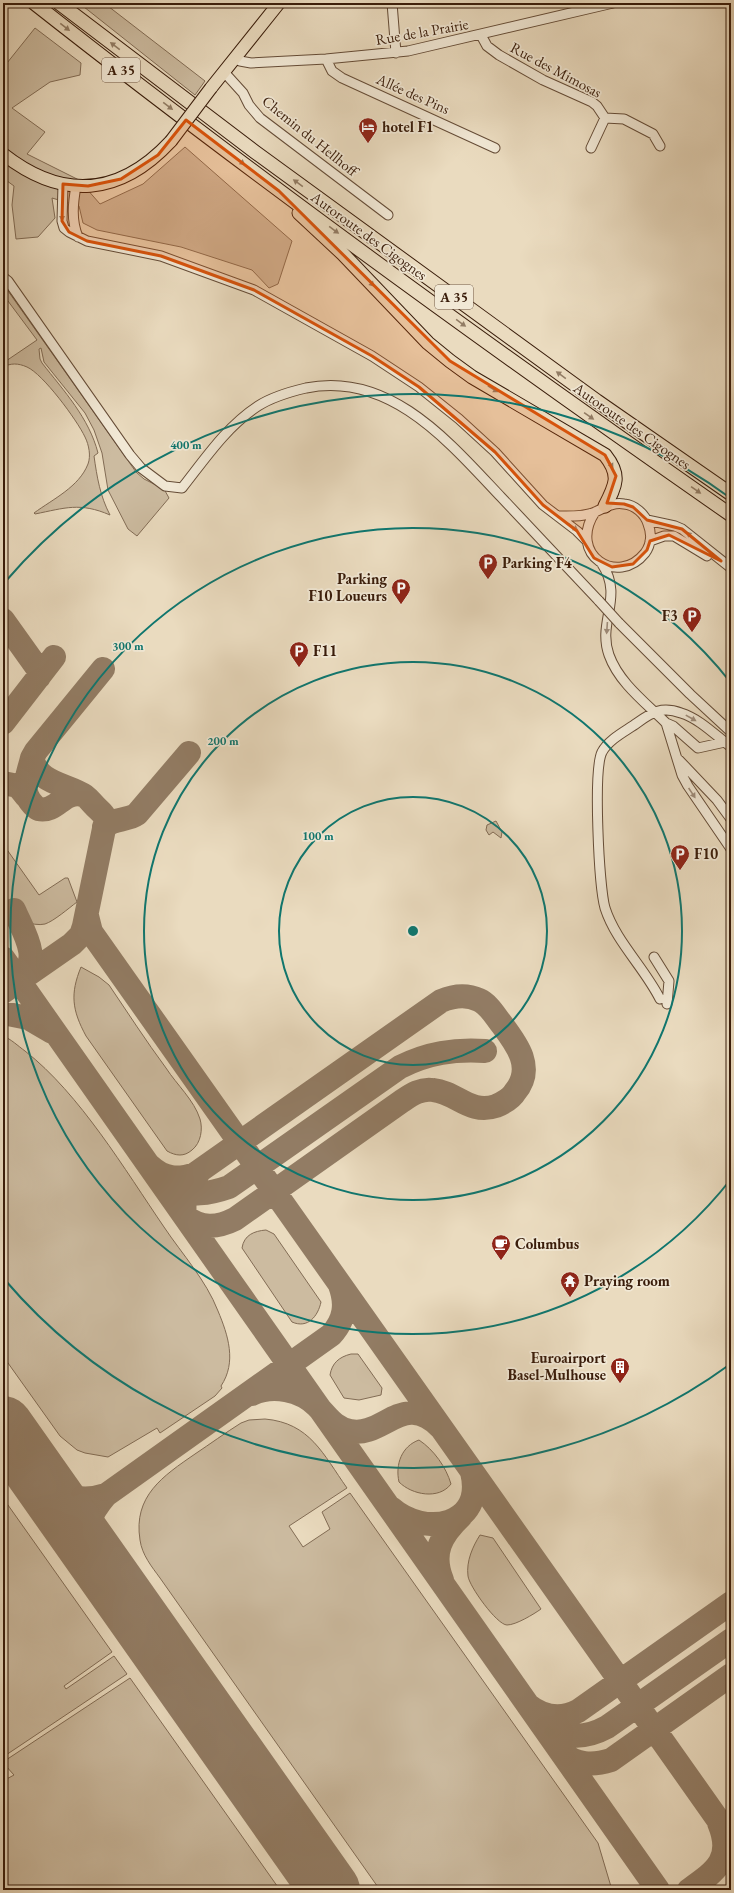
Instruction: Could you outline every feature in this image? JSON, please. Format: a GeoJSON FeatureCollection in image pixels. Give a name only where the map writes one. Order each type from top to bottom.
{"type":"FeatureCollection","features":[{"type":"Feature","properties":{"kind":"highway","name":"Autoroute des Cigognes"},"geometry":{"type":"LineString","coordinates":[[34,3],[279,191],[581,410],[731,515]]}},
{"type":"Feature","properties":{"kind":"highway","name":"Autoroute des Cigognes"},"geometry":{"type":"LineString","coordinates":[[59,3],[261,157],[597,401],[731,494]]}},
{"type":"Feature","properties":{"kind":"highway"},"geometry":{"type":"LineString","coordinates":[[279,191],[303,218],[343,254],[428,343],[450,361],[479,381],[605,455],[612,464],[616,476],[614,489],[600,509]]}},
{"type":"Feature","properties":{"kind":"main road"},"geometry":{"type":"LineString","coordinates":[[3,154],[34,174],[63,184],[76,186],[102,184],[121,179],[140,169],[158,155],[171,141],[234,58],[280,3]]}},
{"type":"Feature","properties":{"kind":"street"},"geometry":{"type":"LineString","coordinates":[[392,3],[396,53]]}},
{"type":"Feature","properties":{"kind":"street","name":"Rue de la Prairie"},"geometry":{"type":"LineString","coordinates":[[234,58],[251,63],[396,53],[481,35],[613,3]]}},
{"type":"Feature","properties":{"kind":"street","name":"Rue des Mimosas"},"geometry":{"type":"LineString","coordinates":[[481,35],[487,46],[495,52],[543,80],[592,102],[597,106],[605,118],[624,119],[653,134],[660,146]]}},
{"type":"Feature","properties":{"kind":"street","name":"Allée des Pins"},"geometry":{"type":"LineString","coordinates":[[326,59],[332,71],[342,78],[495,148]]}},
{"type":"Feature","properties":{"kind":"street","name":"Chemin du Hellhoff"},"geometry":{"type":"LineString","coordinates":[[224,72],[239,88],[260,118],[388,215]]}},
{"type":"Feature","properties":{"kind":"street"},"geometry":{"type":"LineString","coordinates":[[591,148],[605,118]]}},
{"type":"Feature","properties":{"kind":"street"},"geometry":{"type":"LineString","coordinates":[[63,184],[62,221],[64,228],[68,232],[87,241],[114,248],[161,256],[254,290],[372,356],[419,387],[459,419],[495,452],[543,505],[559,516],[586,540]]}},
{"type":"Feature","properties":{"kind":"street"},"geometry":{"type":"LineString","coordinates":[[76,186],[73,211],[75,230],[78,236]]}},
{"type":"Feature","properties":{"kind":"street"},"geometry":{"type":"LineString","coordinates":[[3,277],[8,281],[130,455],[141,468],[165,486],[182,488],[221,439],[237,422],[259,406],[282,394],[295,390],[330,385],[355,387],[383,396],[412,413],[451,444],[619,623],[690,694],[731,732]]}},
{"type":"Feature","properties":{"kind":"street"},"geometry":{"type":"LineString","coordinates":[[559,516],[583,515],[615,503],[633,507],[641,513],[647,520],[650,541],[647,550],[641,558],[633,564],[622,567],[602,564]]}},
{"type":"Feature","properties":{"kind":"street"},"geometry":{"type":"LineString","coordinates":[[600,509],[586,530],[586,540],[594,558],[602,564],[611,584],[612,600],[606,626],[606,640],[609,654],[614,666],[629,687],[653,711],[698,748],[728,745]]}},
{"type":"Feature","properties":{"kind":"street"},"geometry":{"type":"LineString","coordinates":[[647,520],[676,526],[682,529],[731,568]]}},
{"type":"Feature","properties":{"kind":"street"},"geometry":{"type":"LineString","coordinates":[[650,541],[664,536],[674,536],[707,556],[721,561]]}},
{"type":"Feature","properties":{"kind":"street"},"geometry":{"type":"LineString","coordinates":[[654,957],[669,981],[664,1001],[614,930],[605,907],[601,881],[596,791],[599,760],[603,751],[611,742],[653,711],[681,712],[705,726],[728,745]]}},
{"type":"Feature","properties":{"kind":"street"},"geometry":{"type":"LineString","coordinates":[[666,723],[676,758],[688,786],[731,849]]}},
{"type":"Feature","properties":{"kind":"street"},"geometry":{"type":"LineString","coordinates":[[676,758],[717,800],[731,819]]}},
{"type":"Feature","properties":{"kind":"highlighted area"},"geometry":{"type":"Polygon","coordinates":[[[186,120],[279,191],[450,361],[605,455],[616,476],[607,503],[624,504],[633,507],[647,520],[682,529],[721,561],[669,535],[650,541],[647,550],[633,564],[612,567],[594,558],[577,531],[543,505],[495,452],[419,387],[372,356],[254,290],[161,256],[87,241],[69,232],[62,221],[63,184],[88,186],[121,179],[158,155],[186,120]]]}},
{"type":"Feature","properties":{"kind":"shaded area"},"geometry":{"type":"Polygon","coordinates":[[[79,3],[104,3],[205,81],[195,95],[79,3]]]}},
{"type":"Feature","properties":{"kind":"shaded area"},"geometry":{"type":"Polygon","coordinates":[[[35,28],[81,63],[80,75],[50,82],[12,108],[45,132],[27,154],[79,180],[100,204],[143,184],[185,147],[292,241],[278,284],[269,288],[252,270],[181,247],[97,230],[83,223],[79,206],[52,198],[55,218],[38,237],[16,239],[12,205],[14,186],[3,178],[3,68],[35,28]]]}},
{"type":"Feature","properties":{"kind":"shaded area"},"geometry":{"type":"Polygon","coordinates":[[[8,291],[136,472],[144,479],[164,489],[169,498],[137,536],[128,529],[108,490],[102,453],[94,430],[85,413],[44,362],[41,348],[39,349],[42,363],[75,405],[89,428],[94,440],[98,453],[94,456],[101,494],[110,515],[81,507],[34,513],[72,486],[84,472],[88,464],[89,450],[88,443],[81,429],[59,398],[42,378],[34,371],[21,365],[12,364],[3,367],[3,363],[37,340],[5,297],[3,297],[3,294],[8,291]]]}},
{"type":"Feature","properties":{"kind":"shaded area"},"geometry":{"type":"Polygon","coordinates":[[[496,821],[502,832],[501,838],[493,832],[489,835],[486,830],[487,825],[496,821]]]}},
{"type":"Feature","properties":{"kind":"shaded area"},"geometry":{"type":"Polygon","coordinates":[[[3,844],[39,895],[65,878],[68,878],[77,902],[53,920],[40,925],[23,921],[3,911],[3,844]]]}},
{"type":"Feature","properties":{"kind":"shaded area"},"geometry":{"type":"Polygon","coordinates":[[[81,967],[99,977],[109,985],[151,1048],[194,1105],[200,1119],[201,1131],[197,1144],[186,1154],[180,1155],[167,1151],[86,1036],[75,1010],[74,1002],[75,986],[81,967]]]}},
{"type":"Feature","properties":{"kind":"shaded area"},"geometry":{"type":"Polygon","coordinates":[[[3,1036],[25,1051],[45,1069],[83,1111],[207,1289],[218,1311],[228,1339],[230,1358],[229,1368],[221,1386],[222,1388],[215,1396],[160,1433],[157,1428],[108,1457],[77,1450],[60,1436],[3,1356],[3,1036]]]}},
{"type":"Feature","properties":{"kind":"shaded area"},"geometry":{"type":"Polygon","coordinates":[[[266,1230],[274,1234],[321,1302],[315,1316],[303,1324],[292,1322],[242,1248],[245,1240],[250,1234],[257,1231],[266,1230]]]}},
{"type":"Feature","properties":{"kind":"shaded area"},"geometry":{"type":"Polygon","coordinates":[[[351,1354],[358,1354],[382,1388],[381,1395],[359,1400],[344,1398],[330,1375],[332,1367],[337,1361],[351,1354]]]}},
{"type":"Feature","properties":{"kind":"shaded area"},"geometry":{"type":"Polygon","coordinates":[[[265,1419],[280,1422],[293,1427],[314,1442],[347,1488],[289,1526],[303,1547],[330,1529],[322,1512],[350,1493],[598,1843],[612,1890],[380,1890],[151,1565],[145,1556],[141,1545],[139,1525],[141,1511],[146,1499],[162,1479],[183,1462],[241,1423],[249,1420],[265,1419]]]}},
{"type":"Feature","properties":{"kind":"shaded area"},"geometry":{"type":"Polygon","coordinates":[[[419,1440],[430,1449],[443,1465],[449,1478],[451,1484],[440,1492],[433,1494],[418,1493],[399,1482],[398,1469],[401,1456],[408,1447],[419,1440]]]}},
{"type":"Feature","properties":{"kind":"shaded area"},"geometry":{"type":"Polygon","coordinates":[[[3,1498],[112,1652],[64,1686],[66,1689],[114,1656],[127,1674],[3,1757],[3,1498]]]}},
{"type":"Feature","properties":{"kind":"shaded area"},"geometry":{"type":"Polygon","coordinates":[[[480,1535],[493,1538],[541,1609],[520,1621],[507,1625],[497,1619],[484,1604],[473,1588],[468,1576],[468,1565],[471,1554],[480,1535]]]}},
{"type":"Feature","properties":{"kind":"shaded area"},"geometry":{"type":"Polygon","coordinates":[[[130,1678],[280,1890],[3,1890],[3,1781],[14,1775],[5,1765],[6,1760],[130,1678]]]}},
{"type":"Feature","properties":{"kind":"taxiway"},"geometry":{"type":"LineString","coordinates":[[3,620],[38,669],[39,677]]}},
{"type":"Feature","properties":{"kind":"taxiway"},"geometry":{"type":"LineString","coordinates":[[3,723],[54,657]]}},
{"type":"Feature","properties":{"kind":"taxiway"},"geometry":{"type":"LineString","coordinates":[[3,992],[72,944],[81,935],[84,926],[106,819],[85,796],[54,782],[40,773],[35,767],[32,758],[36,751],[103,669]]}},
{"type":"Feature","properties":{"kind":"taxiway"},"geometry":{"type":"LineString","coordinates":[[104,827],[112,822],[129,818],[137,814],[189,753]]}},
{"type":"Feature","properties":{"kind":"taxiway"},"geometry":{"type":"LineString","coordinates":[[32,758],[26,779],[26,792],[28,798],[38,809],[51,808],[65,798],[76,794],[83,795]]}},
{"type":"Feature","properties":{"kind":"taxiway"},"geometry":{"type":"LineString","coordinates":[[3,783],[18,786],[26,796]]}},
{"type":"Feature","properties":{"kind":"taxiway"},"geometry":{"type":"LineString","coordinates":[[14,910],[26,937],[31,955],[30,964],[26,972],[19,980]]}},
{"type":"Feature","properties":{"kind":"taxiway"},"geometry":{"type":"LineString","coordinates":[[87,916],[91,932],[731,1838]]}},
{"type":"Feature","properties":{"kind":"taxiway"},"geometry":{"type":"LineString","coordinates":[[3,958],[658,1890]]}},
{"type":"Feature","properties":{"kind":"taxiway"},"geometry":{"type":"LineString","coordinates":[[150,1166],[161,1174],[171,1177],[177,1178],[195,1174],[441,1001],[450,998],[460,996],[469,997],[479,1000],[485,1004],[512,1038],[521,1055],[524,1073],[521,1083],[509,1099],[504,1102],[496,1106],[478,1108],[441,1092],[433,1090],[416,1092],[235,1219],[228,1222],[209,1226],[197,1223],[185,1216],[186,1192],[191,1181],[199,1172]]}},
{"type":"Feature","properties":{"kind":"taxiway"},"geometry":{"type":"LineString","coordinates":[[3,1013],[28,1018],[52,1032]]}},
{"type":"Feature","properties":{"kind":"taxiway"},"geometry":{"type":"LineString","coordinates":[[172,1187],[193,1193],[207,1193],[229,1187],[400,1067],[421,1058],[441,1053],[452,1051],[485,1051]]}},
{"type":"Feature","properties":{"kind":"taxiway"},"geometry":{"type":"LineString","coordinates":[[106,1495],[331,1335],[342,1318],[344,1299],[340,1285]]}},
{"type":"Feature","properties":{"kind":"taxiway"},"geometry":{"type":"LineString","coordinates":[[252,1394],[269,1389],[278,1389],[303,1396],[317,1406],[335,1425],[344,1430],[362,1431],[373,1428],[404,1414],[415,1413],[427,1417],[440,1427]]}},
{"type":"Feature","properties":{"kind":"taxiway"},"geometry":{"type":"LineString","coordinates":[[391,1508],[405,1517],[420,1523],[435,1524],[449,1522],[461,1515],[470,1505],[474,1490],[472,1472]]}},
{"type":"Feature","properties":{"kind":"taxiway"},"geometry":{"type":"LineString","coordinates":[[39,1477],[54,1489],[70,1496],[87,1499],[106,1495],[91,1517],[89,1525],[89,1540],[96,1558]]}},
{"type":"Feature","properties":{"kind":"taxiway"},"geometry":{"type":"LineString","coordinates":[[442,1580],[438,1561],[440,1545],[448,1530],[461,1516]]}},
{"type":"Feature","properties":{"kind":"taxiway"},"geometry":{"type":"LineString","coordinates":[[528,1705],[546,1715],[552,1716],[565,1716],[578,1711],[731,1603]]}},
{"type":"Feature","properties":{"kind":"taxiway"},"geometry":{"type":"LineString","coordinates":[[541,1721],[557,1731],[573,1736],[581,1736],[598,1731],[607,1727],[731,1640]]}},
{"type":"Feature","properties":{"kind":"taxiway"},"geometry":{"type":"LineString","coordinates":[[561,1752],[572,1760],[584,1763],[591,1764],[611,1760],[731,1675]]}},
{"type":"Feature","properties":{"kind":"taxiway"},"geometry":{"type":"LineString","coordinates":[[689,1890],[707,1877],[720,1863],[724,1846],[723,1835],[719,1823]]}},
{"type":"Feature","properties":{"kind":"runway"},"geometry":{"type":"LineString","coordinates":[[3,1426],[330,1890]]}},
{"type":"Feature","properties":{"kind":"place","name":"hotel F1"},"geometry":{"type":"Point","coordinates":[368,144]}},
{"type":"Feature","properties":{"kind":"place","name":"Parking F4"},"geometry":{"type":"Point","coordinates":[488,580]}},
{"type":"Feature","properties":{"kind":"place","name":"Parking F10 Loueurs"},"geometry":{"type":"Point","coordinates":[401,605]}},
{"type":"Feature","properties":{"kind":"place","name":"F3"},"geometry":{"type":"Point","coordinates":[692,633]}},
{"type":"Feature","properties":{"kind":"place","name":"F11"},"geometry":{"type":"Point","coordinates":[299,668]}},
{"type":"Feature","properties":{"kind":"place","name":"F10"},"geometry":{"type":"Point","coordinates":[680,871]}},
{"type":"Feature","properties":{"kind":"place","name":"Columbus"},"geometry":{"type":"Point","coordinates":[501,1261]}},
{"type":"Feature","properties":{"kind":"place","name":"Praying room"},"geometry":{"type":"Point","coordinates":[570,1298]}},
{"type":"Feature","properties":{"kind":"place","name":"Euroairport Basel-Mulhouse"},"geometry":{"type":"Point","coordinates":[620,1384]}}]}
